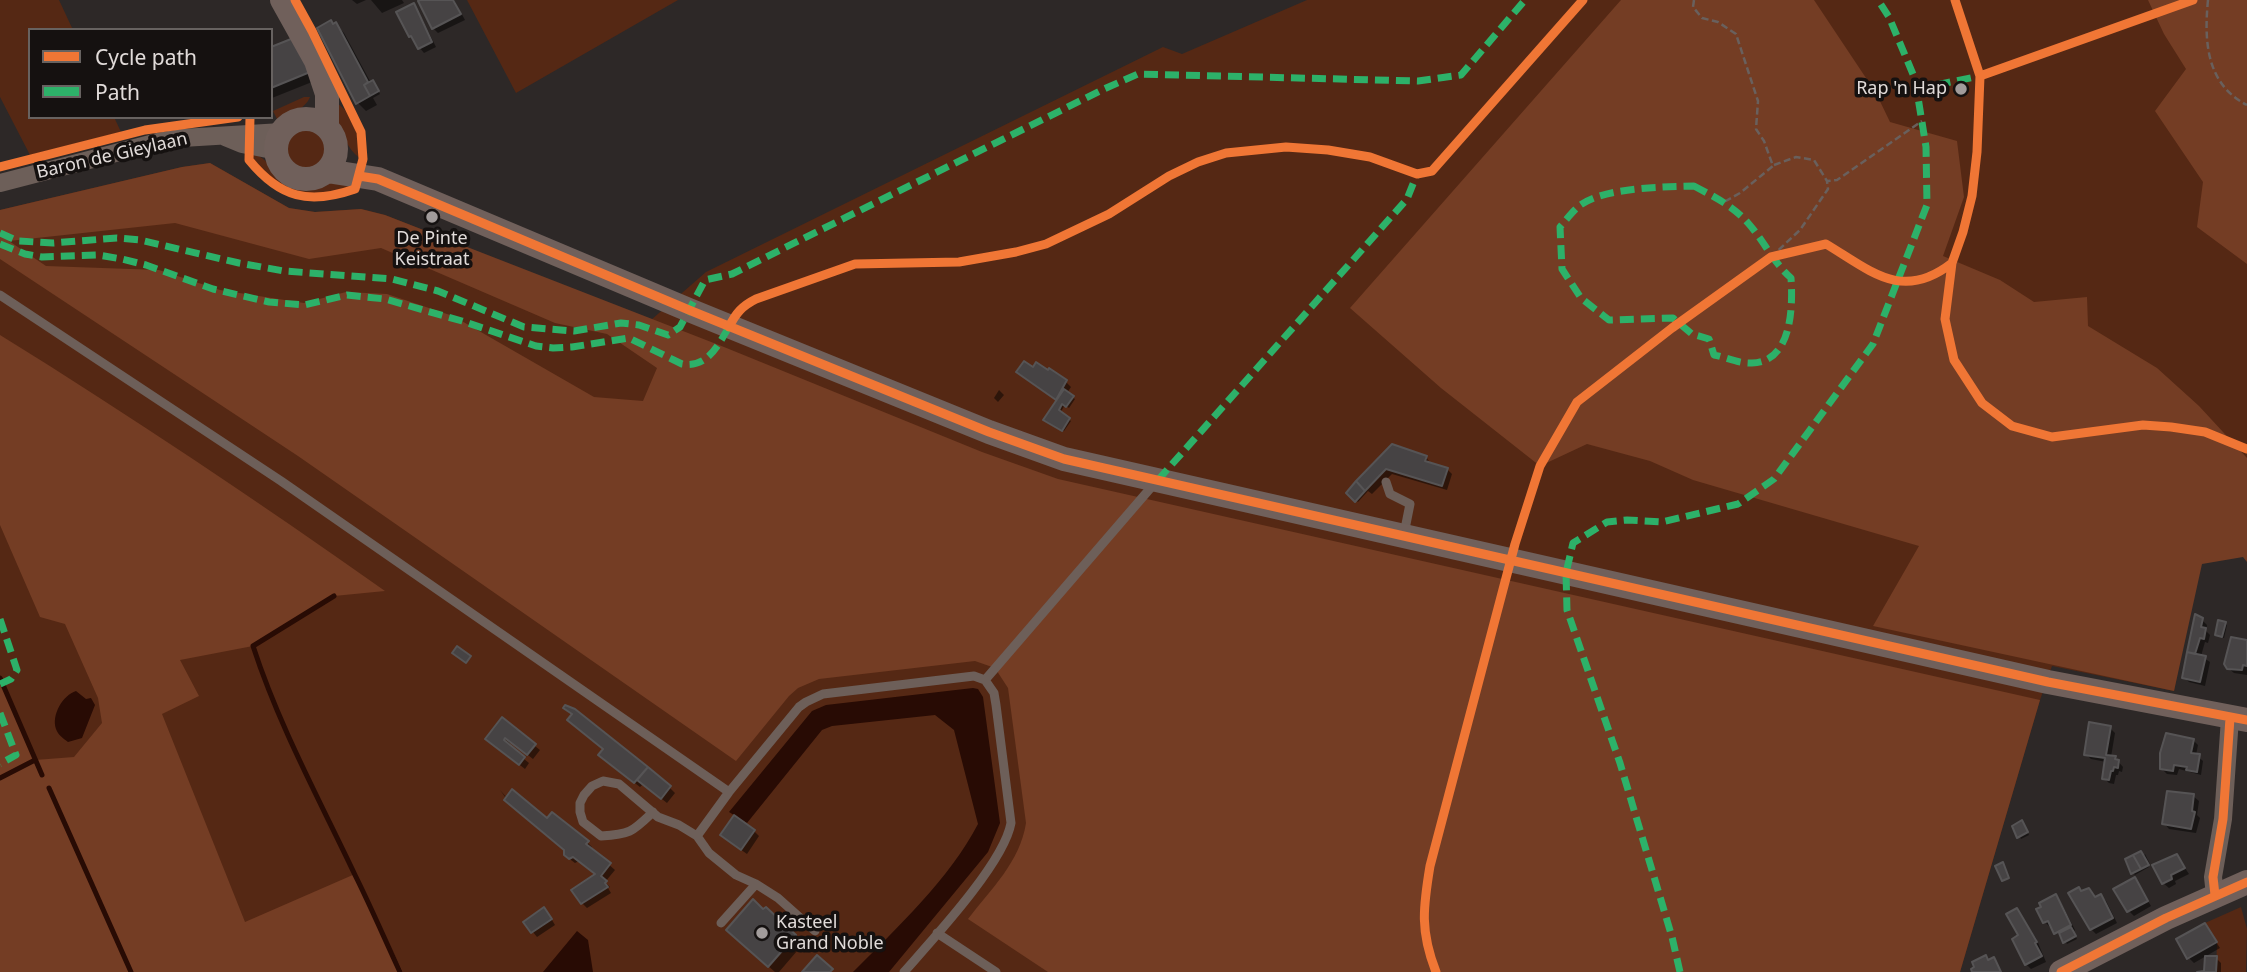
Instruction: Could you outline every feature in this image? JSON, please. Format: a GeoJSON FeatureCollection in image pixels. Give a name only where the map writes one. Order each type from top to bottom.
{"type":"FeatureCollection","features":[{"type":"Feature","properties":{"kind":"street"},"geometry":{"type":"LineString","coordinates":[[282,0],[305,38],[327,94],[324,142],[312,178],[296,177],[283,167],[279,142],[293,122],[324,142],[367,169],[378,179],[989,432],[1064,459],[2048,682],[2239,719],[2213,877],[2214,895]]}},
{"type":"Feature","properties":{"kind":"street","name":"Baron de Gieylaan"},"geometry":{"type":"LineString","coordinates":[[0,183],[182,138],[225,137],[242,144],[279,142]]}},
{"type":"Feature","properties":{"kind":"street"},"geometry":{"type":"LineString","coordinates":[[2061,972],[2214,895],[2247,882]]}},
{"type":"Feature","properties":{"kind":"lane"},"geometry":{"type":"LineString","coordinates":[[0,295],[281,481],[729,792]]}},
{"type":"Feature","properties":{"kind":"lane"},"geometry":{"type":"LineString","coordinates":[[985,680],[1158,480]]}},
{"type":"Feature","properties":{"kind":"lane"},"geometry":{"type":"LineString","coordinates":[[1386,482],[1390,494],[1410,504],[1404,536]]}},
{"type":"Feature","properties":{"kind":"lane"},"geometry":{"type":"LineString","coordinates":[[697,836],[729,792],[799,707],[823,694],[974,676],[985,680],[994,693],[996,705],[1011,823],[1009,834],[998,858],[904,972]]}},
{"type":"Feature","properties":{"kind":"lane"},"geometry":{"type":"LineString","coordinates":[[653,812],[638,827],[626,834],[601,836],[583,822],[580,803],[592,786],[603,780],[620,784],[653,812],[697,836],[709,853],[736,875],[778,898],[815,931]]}},
{"type":"Feature","properties":{"kind":"lane"},"geometry":{"type":"LineString","coordinates":[[721,923],[756,884]]}},
{"type":"Feature","properties":{"kind":"lane"},"geometry":{"type":"LineString","coordinates":[[937,933],[996,972]]}},
{"type":"Feature","properties":{"kind":"path"},"geometry":{"type":"LineString","coordinates":[[1694,0],[1693,7],[1702,18],[1718,22],[1736,34],[1758,100],[1756,129],[1764,141],[1773,166]]}},
{"type":"Feature","properties":{"kind":"path"},"geometry":{"type":"LineString","coordinates":[[2208,0],[2205,32],[2211,65],[2234,98],[2247,105]]}},
{"type":"Feature","properties":{"kind":"path"},"geometry":{"type":"LineString","coordinates":[[1827,181],[1837,180],[1922,121]]}},
{"type":"Feature","properties":{"kind":"path"},"geometry":{"type":"LineString","coordinates":[[1724,202],[1740,193],[1773,166],[1796,158],[1814,160],[1827,181],[1828,189],[1800,230],[1760,264]]}},
{"type":"Feature","properties":{"kind":"path"},"geometry":{"type":"LineString","coordinates":[[1771,257],[1793,251]]}},
{"type":"Feature","properties":{"kind":"shaded area"},"geometry":{"type":"Polygon","coordinates":[[[0,0],[59,0],[72,28],[28,28],[28,119],[115,119],[121,132],[30,155],[0,97],[0,0]]]}},
{"type":"Feature","properties":{"kind":"shaded area"},"geometry":{"type":"Polygon","coordinates":[[[467,0],[678,0],[516,93],[467,0]]]}},
{"type":"Feature","properties":{"kind":"shaded area"},"geometry":{"type":"Polygon","coordinates":[[[1307,0],[2247,0],[2247,516],[2215,488],[2174,691],[2052,666],[1960,972],[0,972],[0,210],[182,167],[210,163],[289,208],[315,212],[361,209],[385,215],[651,320],[706,272],[1163,47],[1182,54],[1307,0]]]}},
{"type":"Feature","properties":{"kind":"shaded area"},"geometry":{"type":"Polygon","coordinates":[[[1621,0],[1814,0],[1876,93],[1890,122],[1957,141],[1964,197],[1943,256],[2000,280],[2034,302],[2087,297],[2088,326],[2157,368],[2199,406],[2247,458],[2247,562],[2243,557],[2202,564],[2174,691],[1873,626],[1919,546],[1693,480],[1650,461],[1587,444],[1540,466],[1441,388],[1350,308],[1621,0]]]}},
{"type":"Feature","properties":{"kind":"shaded area"},"geometry":{"type":"Polygon","coordinates":[[[2148,0],[2247,0],[2247,264],[2197,227],[2203,182],[2155,111],[2186,69],[2164,34],[2148,0]]]}},
{"type":"Feature","properties":{"kind":"shaded area"},"geometry":{"type":"Polygon","coordinates":[[[304,97],[310,97],[296,111],[278,121],[273,111],[304,97]]]}},
{"type":"Feature","properties":{"kind":"shaded area"},"geometry":{"type":"Polygon","coordinates":[[[332,100],[351,117],[359,140],[360,158],[345,140],[332,100]]]}},
{"type":"Feature","properties":{"kind":"shaded area"},"geometry":{"type":"Polygon","coordinates":[[[307,128],[322,135],[329,150],[322,165],[307,172],[292,165],[285,150],[292,135],[307,128]]]}},
{"type":"Feature","properties":{"kind":"shaded area"},"geometry":{"type":"Polygon","coordinates":[[[252,153],[260,156],[296,187],[309,189],[332,181],[354,182],[352,188],[332,194],[299,192],[269,178],[261,171],[252,153]]]}},
{"type":"Feature","properties":{"kind":"shaded area"},"geometry":{"type":"Polygon","coordinates":[[[210,163],[289,208],[315,212],[361,209],[385,215],[724,347],[982,452],[1058,479],[2040,700],[1960,972],[1048,972],[968,919],[1011,863],[1023,837],[1026,823],[1008,688],[995,668],[975,661],[819,679],[798,688],[789,696],[736,761],[298,456],[0,259],[0,210],[182,167],[210,163]],[[175,223],[9,241],[46,266],[159,270],[220,290],[304,303],[346,292],[387,294],[453,316],[594,397],[643,401],[657,368],[607,334],[555,323],[381,248],[309,259],[175,223]]]}},
{"type":"Feature","properties":{"kind":"shaded area"},"geometry":{"type":"Polygon","coordinates":[[[0,335],[194,460],[385,591],[334,596],[253,646],[180,660],[199,696],[162,714],[245,922],[355,874],[403,972],[0,972],[0,678],[35,760],[74,757],[102,723],[98,698],[65,624],[40,617],[0,525],[0,335]]]}},
{"type":"Feature","properties":{"kind":"shaded area"},"geometry":{"type":"Polygon","coordinates":[[[978,689],[983,697],[1000,823],[988,852],[889,972],[853,972],[938,883],[978,824],[954,730],[935,715],[832,726],[822,730],[747,823],[729,812],[812,711],[826,705],[978,689]]]}},
{"type":"Feature","properties":{"kind":"shaded area"},"geometry":{"type":"Polygon","coordinates":[[[76,691],[86,699],[91,698],[95,705],[82,738],[68,742],[57,731],[55,718],[63,701],[76,691]]]}},
{"type":"Feature","properties":{"kind":"shaded area"},"geometry":{"type":"Polygon","coordinates":[[[2241,907],[2247,929],[2246,972],[2216,972],[2217,942],[2205,923],[2241,907]]]}},
{"type":"Feature","properties":{"kind":"shaded area"},"geometry":{"type":"Polygon","coordinates":[[[577,931],[588,940],[593,972],[543,972],[577,931]]]}},
{"type":"Feature","properties":{"kind":"building"},"geometry":{"type":"Polygon","coordinates":[[[453,0],[461,14],[432,29],[418,1],[453,0]]]}},
{"type":"Feature","properties":{"kind":"building"},"geometry":{"type":"Polygon","coordinates":[[[414,3],[432,42],[418,49],[396,12],[414,3]]]}},
{"type":"Feature","properties":{"kind":"building"},"geometry":{"type":"Polygon","coordinates":[[[331,20],[333,24],[336,22],[368,82],[364,85],[370,96],[356,104],[317,28],[331,20]]]}},
{"type":"Feature","properties":{"kind":"building"},"geometry":{"type":"Polygon","coordinates":[[[296,37],[310,72],[273,87],[273,46],[296,37]]]}},
{"type":"Feature","properties":{"kind":"building"},"geometry":{"type":"Polygon","coordinates":[[[373,80],[379,91],[370,96],[364,85],[373,80]]]}},
{"type":"Feature","properties":{"kind":"building"},"geometry":{"type":"Polygon","coordinates":[[[1024,361],[1033,367],[1036,362],[1067,380],[1056,400],[1016,372],[1024,361]]]}},
{"type":"Feature","properties":{"kind":"building"},"geometry":{"type":"Polygon","coordinates":[[[1064,389],[1074,396],[1066,407],[1062,404],[1059,410],[1070,418],[1062,431],[1043,420],[1064,389]]]}},
{"type":"Feature","properties":{"kind":"building"},"geometry":{"type":"Polygon","coordinates":[[[1392,444],[1427,456],[1425,461],[1448,468],[1442,486],[1386,469],[1365,491],[1356,481],[1392,444]]]}},
{"type":"Feature","properties":{"kind":"building"},"geometry":{"type":"Polygon","coordinates":[[[1356,481],[1365,491],[1355,502],[1346,493],[1356,481]]]}},
{"type":"Feature","properties":{"kind":"building"},"geometry":{"type":"Polygon","coordinates":[[[2195,614],[2203,618],[2201,627],[2206,628],[2204,639],[2200,638],[2195,654],[2187,652],[2195,614]]]}},
{"type":"Feature","properties":{"kind":"building"},"geometry":{"type":"Polygon","coordinates":[[[2218,620],[2226,622],[2222,637],[2215,635],[2218,620]]]}},
{"type":"Feature","properties":{"kind":"building"},"geometry":{"type":"Polygon","coordinates":[[[2231,637],[2247,640],[2247,666],[2243,665],[2242,670],[2227,669],[2224,664],[2231,637]]]}},
{"type":"Feature","properties":{"kind":"building"},"geometry":{"type":"Polygon","coordinates":[[[457,646],[471,656],[466,663],[452,653],[457,646]]]}},
{"type":"Feature","properties":{"kind":"building"},"geometry":{"type":"Polygon","coordinates":[[[2187,652],[2206,656],[2200,682],[2182,678],[2187,652]]]}},
{"type":"Feature","properties":{"kind":"building"},"geometry":{"type":"Polygon","coordinates":[[[565,705],[575,709],[648,767],[634,783],[598,755],[603,749],[567,720],[572,714],[563,708],[565,705]]]}},
{"type":"Feature","properties":{"kind":"building"},"geometry":{"type":"Polygon","coordinates":[[[502,717],[536,744],[527,755],[505,738],[504,740],[525,757],[519,765],[485,739],[502,717]]]}},
{"type":"Feature","properties":{"kind":"building"},"geometry":{"type":"Polygon","coordinates":[[[2089,722],[2111,726],[2106,755],[2116,756],[2115,759],[2119,760],[2118,768],[2114,767],[2111,771],[2109,780],[2102,779],[2105,758],[2084,755],[2089,722]]]}},
{"type":"Feature","properties":{"kind":"building"},"geometry":{"type":"Polygon","coordinates":[[[2166,733],[2194,739],[2191,753],[2200,754],[2197,772],[2174,765],[2173,771],[2160,769],[2160,753],[2166,733]]]}},
{"type":"Feature","properties":{"kind":"building"},"geometry":{"type":"Polygon","coordinates":[[[648,767],[671,786],[661,799],[637,780],[648,767]]]}},
{"type":"Feature","properties":{"kind":"building"},"geometry":{"type":"Polygon","coordinates":[[[512,789],[547,818],[552,812],[589,841],[586,844],[611,863],[601,876],[607,881],[605,883],[608,887],[581,904],[571,890],[595,874],[573,857],[569,859],[564,855],[564,850],[504,800],[512,789]]]}},
{"type":"Feature","properties":{"kind":"building"},"geometry":{"type":"Polygon","coordinates":[[[2167,791],[2194,794],[2192,811],[2195,812],[2191,829],[2162,824],[2167,791]]]}},
{"type":"Feature","properties":{"kind":"building"},"geometry":{"type":"Polygon","coordinates":[[[734,815],[755,830],[741,850],[720,835],[734,815]]]}},
{"type":"Feature","properties":{"kind":"building"},"geometry":{"type":"Polygon","coordinates":[[[2022,820],[2028,832],[2017,838],[2012,826],[2022,820]]]}},
{"type":"Feature","properties":{"kind":"building"},"geometry":{"type":"Polygon","coordinates":[[[2141,851],[2149,865],[2141,869],[2133,855],[2141,851]]]}},
{"type":"Feature","properties":{"kind":"building"},"geometry":{"type":"Polygon","coordinates":[[[2177,854],[2185,868],[2171,875],[2172,879],[2162,884],[2152,865],[2177,854]]]}},
{"type":"Feature","properties":{"kind":"building"},"geometry":{"type":"Polygon","coordinates":[[[2133,855],[2141,869],[2131,874],[2125,859],[2133,855]]]}},
{"type":"Feature","properties":{"kind":"building"},"geometry":{"type":"Polygon","coordinates":[[[2003,862],[2009,878],[2002,881],[1995,866],[2003,862]]]}},
{"type":"Feature","properties":{"kind":"building"},"geometry":{"type":"Polygon","coordinates":[[[2135,877],[2148,901],[2127,912],[2113,889],[2135,877]]]}},
{"type":"Feature","properties":{"kind":"building"},"geometry":{"type":"Polygon","coordinates":[[[2079,887],[2081,891],[2089,888],[2095,897],[2101,894],[2113,918],[2090,930],[2068,893],[2079,887]]]}},
{"type":"Feature","properties":{"kind":"building"},"geometry":{"type":"Polygon","coordinates":[[[2056,894],[2071,925],[2054,934],[2048,921],[2043,923],[2036,909],[2041,907],[2039,903],[2056,894]]]}},
{"type":"Feature","properties":{"kind":"building","name":"Kasteel Grand Noble"},"geometry":{"type":"Polygon","coordinates":[[[753,899],[763,909],[766,907],[796,935],[768,967],[726,930],[753,899]]]}},
{"type":"Feature","properties":{"kind":"building"},"geometry":{"type":"Polygon","coordinates":[[[544,907],[552,919],[531,933],[523,922],[544,907]]]}},
{"type":"Feature","properties":{"kind":"building"},"geometry":{"type":"Polygon","coordinates":[[[2017,908],[2042,956],[2025,965],[2012,939],[2018,935],[2006,914],[2017,908]]]}},
{"type":"Feature","properties":{"kind":"building"},"geometry":{"type":"Polygon","coordinates":[[[2205,923],[2217,942],[2187,959],[2176,939],[2205,923]]]}},
{"type":"Feature","properties":{"kind":"building"},"geometry":{"type":"Polygon","coordinates":[[[2071,927],[2076,936],[2063,943],[2059,933],[2071,927]]]}},
{"type":"Feature","properties":{"kind":"building"},"geometry":{"type":"Polygon","coordinates":[[[817,955],[833,969],[830,972],[802,972],[817,955]]]}},
{"type":"Feature","properties":{"kind":"building"},"geometry":{"type":"Polygon","coordinates":[[[1986,955],[1988,960],[1994,957],[2001,972],[1972,972],[1972,962],[1986,955]]]}},
{"type":"Feature","properties":{"kind":"building"},"geometry":{"type":"Polygon","coordinates":[[[2205,956],[2217,956],[2216,972],[2197,972],[2204,971],[2205,956]]]}},
{"type":"Feature","properties":{"kind":"waterway"},"geometry":{"type":"LineString","coordinates":[[334,596],[253,646],[287,734],[400,972]]}},
{"type":"Feature","properties":{"kind":"waterway"},"geometry":{"type":"LineString","coordinates":[[0,678],[42,775]]}},
{"type":"Feature","properties":{"kind":"waterway"},"geometry":{"type":"LineString","coordinates":[[0,778],[35,760]]}},
{"type":"Feature","properties":{"kind":"waterway"},"geometry":{"type":"LineString","coordinates":[[49,788],[131,972]]}},
{"type":"Feature","properties":{"kind":"marked path"},"geometry":{"type":"LineString","coordinates":[[0,233],[18,241],[53,243],[117,238],[140,240],[284,271],[392,279],[438,291],[524,327],[574,331],[621,323],[639,325],[668,335],[680,327],[705,280],[732,274],[1138,74],[1418,81],[1461,75],[1525,0]]}},
{"type":"Feature","properties":{"kind":"marked path"},"geometry":{"type":"LineString","coordinates":[[1680,972],[1620,763],[1567,610],[1566,573],[1573,543],[1607,522],[1662,522],[1738,504],[1774,479],[1873,344],[1927,205],[1926,147],[1915,79],[1889,17],[1878,0]]}},
{"type":"Feature","properties":{"kind":"marked path"},"geometry":{"type":"LineString","coordinates":[[1916,89],[1980,76]]}},
{"type":"Feature","properties":{"kind":"marked path"},"geometry":{"type":"LineString","coordinates":[[1158,480],[1407,199],[1417,174]]}},
{"type":"Feature","properties":{"kind":"marked path"},"geometry":{"type":"LineString","coordinates":[[1694,186],[1736,211],[1791,278],[1787,331],[1775,353],[1765,360],[1747,363],[1714,355],[1709,339],[1692,334],[1673,318],[1609,320],[1581,298],[1562,269],[1560,227],[1579,206],[1603,195],[1618,192],[1694,186]]}},
{"type":"Feature","properties":{"kind":"marked path"},"geometry":{"type":"LineString","coordinates":[[0,244],[25,254],[42,257],[98,255],[122,259],[213,289],[269,302],[304,305],[347,295],[385,299],[536,346],[572,347],[629,338],[682,364],[705,359],[716,348],[729,327]]}},
{"type":"Feature","properties":{"kind":"marked path"},"geometry":{"type":"LineString","coordinates":[[0,619],[17,670],[11,679],[0,684]]}},
{"type":"Feature","properties":{"kind":"marked path"},"geometry":{"type":"LineString","coordinates":[[0,713],[16,755],[0,764]]}},
{"type":"Feature","properties":{"kind":"cycle path"},"geometry":{"type":"LineString","coordinates":[[250,119],[249,160],[272,183],[296,195],[309,197],[323,197],[355,189],[363,159],[361,132],[295,0]]}},
{"type":"Feature","properties":{"kind":"cycle path"},"geometry":{"type":"LineString","coordinates":[[729,327],[740,310],[756,299],[855,264],[959,262],[1046,244],[1109,214],[1169,176],[1198,162],[1226,153],[1286,147],[1328,150],[1370,157],[1417,174],[1432,171],[1583,0]]}},
{"type":"Feature","properties":{"kind":"cycle path"},"geometry":{"type":"LineString","coordinates":[[1955,0],[1980,76],[1972,196],[1952,263],[1945,319],[1954,360],[1982,403],[2012,426],[2052,437],[2143,425],[2171,427],[2205,432],[2247,449]]}},
{"type":"Feature","properties":{"kind":"cycle path"},"geometry":{"type":"LineString","coordinates":[[1980,76],[2193,0]]}},
{"type":"Feature","properties":{"kind":"cycle path"},"geometry":{"type":"LineString","coordinates":[[0,167],[145,130],[224,119]]}},
{"type":"Feature","properties":{"kind":"cycle path"},"geometry":{"type":"LineString","coordinates":[[359,176],[378,179],[689,310],[989,432],[1064,459],[2048,682],[2247,720]]}},
{"type":"Feature","properties":{"kind":"cycle path"},"geometry":{"type":"LineString","coordinates":[[1436,972],[1427,944],[1424,919],[1430,866],[1515,544],[1540,466],[1577,402],[1672,328],[1771,257],[1826,244],[1872,272],[1902,281],[1918,280],[1952,263]]}},
{"type":"Feature","properties":{"kind":"cycle path"},"geometry":{"type":"LineString","coordinates":[[2215,895],[2213,877],[2223,819],[2230,718]]}},
{"type":"Feature","properties":{"kind":"cycle path"},"geometry":{"type":"LineString","coordinates":[[2061,972],[2166,918],[2247,882]]}},
{"type":"Feature","properties":{"kind":"place","name":"Rap 'n Hap"},"geometry":{"type":"Point","coordinates":[1961,89]}},
{"type":"Feature","properties":{"kind":"place","name":"De Pinte Keistraat"},"geometry":{"type":"Point","coordinates":[432,217]}},
{"type":"Feature","properties":{"kind":"place","name":"Kasteel Grand Noble"},"geometry":{"type":"Point","coordinates":[762,933]}}]}
